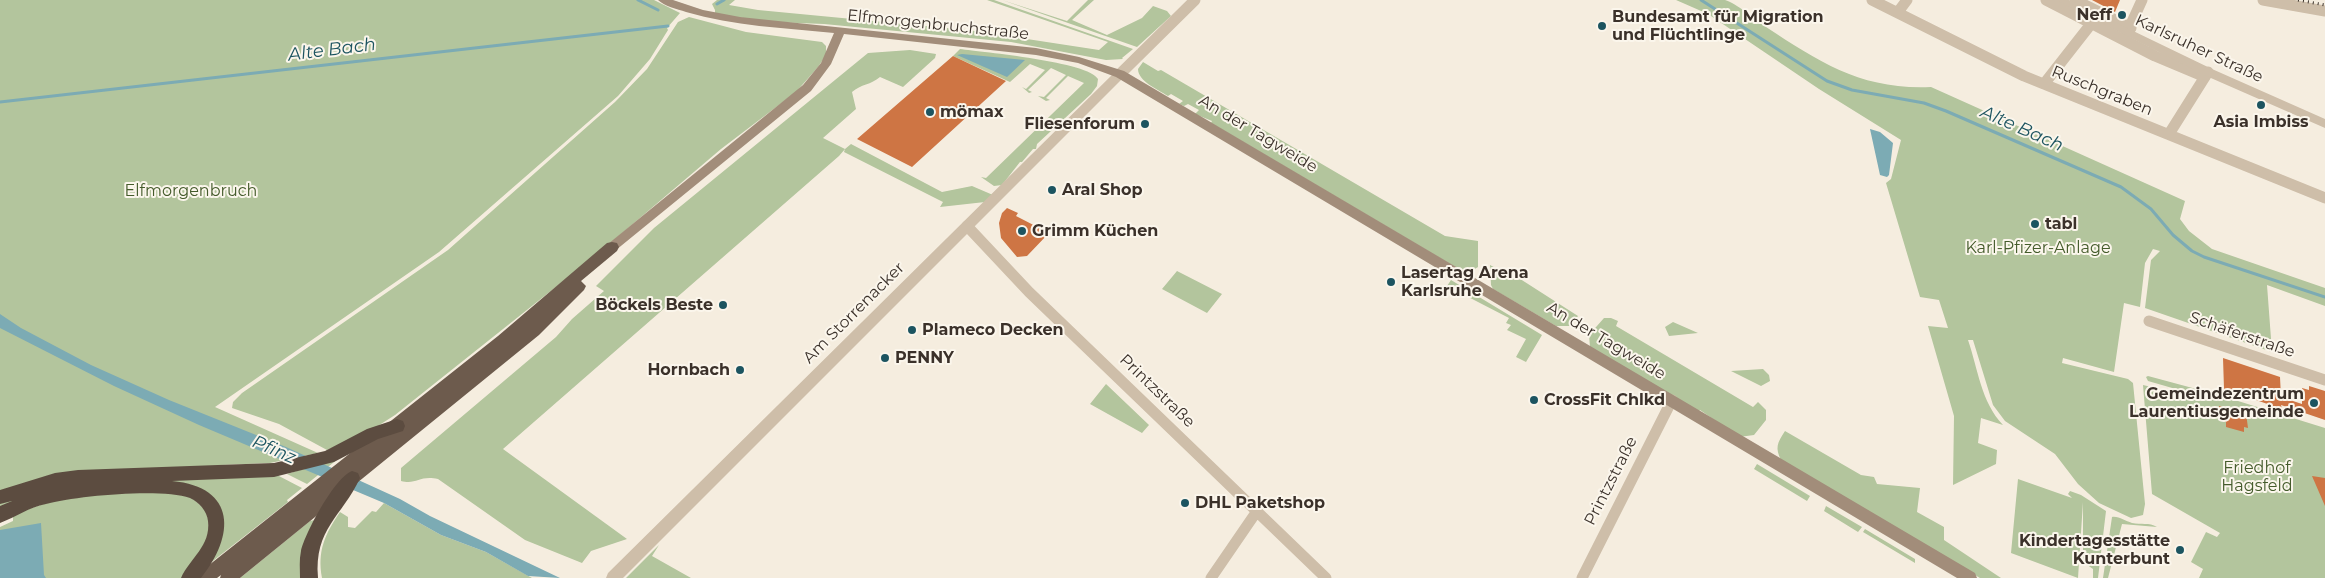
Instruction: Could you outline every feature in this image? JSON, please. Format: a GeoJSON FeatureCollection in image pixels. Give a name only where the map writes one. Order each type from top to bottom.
{"type":"FeatureCollection","features":[{"type":"Feature","properties":{"kind":"highway"},"geometry":{"type":"LineString","coordinates":[[205,578],[321,502],[373,434],[397,426],[528,319],[612,247]]}},
{"type":"Feature","properties":{"kind":"highway"},"geometry":{"type":"LineString","coordinates":[[0,497],[46,482],[78,477],[249,472],[357,457],[513,348],[590,276],[612,247]]}},
{"type":"Feature","properties":{"kind":"highway"},"geometry":{"type":"LineString","coordinates":[[228,578],[352,478],[357,457]]}},
{"type":"Feature","properties":{"kind":"highway"},"geometry":{"type":"LineString","coordinates":[[0,515],[34,500],[73,491],[154,487],[193,492],[209,504],[215,514],[217,526],[210,552],[190,578]]}},
{"type":"Feature","properties":{"kind":"highway"},"geometry":{"type":"LineString","coordinates":[[309,578],[308,552],[318,529],[321,502]]}},
{"type":"Feature","properties":{"kind":"main road","name":"Elfmorgenbruchstraße"},"geometry":{"type":"LineString","coordinates":[[663,0],[699,14],[733,21],[840,30],[1020,50],[1092,64],[1120,74]]}},
{"type":"Feature","properties":{"kind":"main road"},"geometry":{"type":"LineString","coordinates":[[612,247],[814,81],[832,53],[840,30]]}},
{"type":"Feature","properties":{"kind":"main road"},"geometry":{"type":"LineString","coordinates":[[832,53],[848,41],[869,34]]}},
{"type":"Feature","properties":{"kind":"main road","name":"An der Tagweide"},"geometry":{"type":"LineString","coordinates":[[1120,74],[1970,578]]}},
{"type":"Feature","properties":{"kind":"street"},"geometry":{"type":"LineString","coordinates":[[1120,74],[1195,0]]}},
{"type":"Feature","properties":{"kind":"street","name":"Ruschgraben"},"geometry":{"type":"LineString","coordinates":[[1872,0],[2004,67],[2325,198]]}},
{"type":"Feature","properties":{"kind":"street"},"geometry":{"type":"LineString","coordinates":[[1898,12],[1907,0]]}},
{"type":"Feature","properties":{"kind":"street","name":"Karlsruher Straße"},"geometry":{"type":"LineString","coordinates":[[2046,0],[2155,56],[2325,124]]}},
{"type":"Feature","properties":{"kind":"street","name":"Karlsruher Straße"},"geometry":{"type":"LineString","coordinates":[[2061,0],[2129,30],[2206,75]]}},
{"type":"Feature","properties":{"kind":"street","name":"Karlsruher Straße"},"geometry":{"type":"LineString","coordinates":[[2076,0],[2113,23]]}},
{"type":"Feature","properties":{"kind":"street"},"geometry":{"type":"LineString","coordinates":[[2129,30],[2142,0]]}},
{"type":"Feature","properties":{"kind":"street"},"geometry":{"type":"LineString","coordinates":[[2263,0],[2325,11]]}},
{"type":"Feature","properties":{"kind":"street"},"geometry":{"type":"LineString","coordinates":[[2044,84],[2091,24]]}},
{"type":"Feature","properties":{"kind":"street","name":"Am Storrenacker"},"geometry":{"type":"LineString","coordinates":[[613,578],[1120,74]]}},
{"type":"Feature","properties":{"kind":"street"},"geometry":{"type":"LineString","coordinates":[[2169,134],[2206,75]]}},
{"type":"Feature","properties":{"kind":"street","name":"Printzstraße"},"geometry":{"type":"LineString","coordinates":[[967,226],[1006,271],[1326,578]]}},
{"type":"Feature","properties":{"kind":"street","name":"Schäferstraße"},"geometry":{"type":"LineString","coordinates":[[2149,321],[2325,380]]}},
{"type":"Feature","properties":{"kind":"street","name":"Printzstraße"},"geometry":{"type":"LineString","coordinates":[[1582,578],[1672,400]]}},
{"type":"Feature","properties":{"kind":"street"},"geometry":{"type":"LineString","coordinates":[[1211,578],[1257,511]]}},
{"type":"Feature","properties":{"kind":"green space","name":"Elfmorgenbruch"},"geometry":{"type":"Polygon","coordinates":[[[0,0],[654,0],[680,13],[667,28],[668,30],[650,59],[618,96],[439,252],[215,407],[318,453],[270,463],[221,465],[219,467],[0,492],[0,0]]]}},
{"type":"Feature","properties":{"kind":"green space"},"geometry":{"type":"Polygon","coordinates":[[[717,0],[735,0],[729,5],[758,10],[968,30],[1099,50],[1108,42],[987,0],[994,0],[1133,49],[1123,59],[1106,60],[1011,42],[824,24],[772,22],[715,14],[712,4],[717,0]]]}},
{"type":"Feature","properties":{"kind":"green space"},"geometry":{"type":"Polygon","coordinates":[[[1002,0],[1067,21],[1088,0],[1094,0],[1072,20],[1107,35],[1142,18],[1153,6],[1167,11],[1171,16],[1137,47],[1002,0]]]}},
{"type":"Feature","properties":{"kind":"green space","name":"Karl-Pfizer-Anlage"},"geometry":{"type":"Polygon","coordinates":[[[1676,0],[1725,0],[1805,52],[1843,72],[1884,84],[1906,87],[1931,87],[2185,201],[2180,219],[2189,231],[2212,249],[2325,288],[2325,306],[2267,285],[2272,352],[2145,308],[2151,260],[2160,251],[2153,249],[2145,263],[2140,307],[2124,303],[2114,372],[2063,358],[2062,363],[2128,379],[2133,383],[2145,504],[2143,515],[2131,518],[2099,503],[2078,484],[2055,454],[2005,421],[1993,405],[1973,340],[1968,340],[1981,385],[1990,406],[2003,425],[1981,418],[1978,443],[1997,450],[1996,464],[1953,485],[1954,416],[1928,326],[1948,328],[1939,300],[1920,297],[1886,183],[1891,179],[1901,140],[1819,89],[1708,14],[1676,0]]]}},
{"type":"Feature","properties":{"kind":"green space"},"geometry":{"type":"Polygon","coordinates":[[[689,17],[746,32],[822,42],[826,46],[826,55],[796,92],[721,149],[601,251],[395,415],[370,431],[327,450],[279,424],[232,408],[233,402],[242,393],[448,250],[615,102],[647,69],[678,22],[689,17]]]}},
{"type":"Feature","properties":{"kind":"green space"},"geometry":{"type":"Polygon","coordinates":[[[960,49],[1057,63],[1091,73],[1098,79],[1097,86],[1091,94],[1037,144],[1036,149],[1033,149],[1020,162],[1002,185],[994,186],[981,177],[986,178],[1084,83],[1068,76],[1046,98],[1050,100],[1046,101],[1038,96],[1044,97],[1066,75],[1051,68],[1028,90],[1032,92],[1029,93],[1022,87],[1026,89],[1045,70],[1030,64],[1010,82],[953,56],[960,49]]]}},
{"type":"Feature","properties":{"kind":"green space"},"geometry":{"type":"Polygon","coordinates":[[[910,50],[936,54],[935,58],[903,87],[880,77],[852,92],[856,109],[823,138],[845,149],[503,449],[627,539],[591,551],[582,563],[525,540],[438,479],[426,478],[411,482],[401,481],[401,468],[556,337],[572,319],[604,291],[596,286],[654,228],[868,53],[910,50]]]}},
{"type":"Feature","properties":{"kind":"green space"},"geometry":{"type":"Polygon","coordinates":[[[1143,62],[1158,71],[1161,70],[1445,236],[1478,241],[1478,267],[1473,270],[1462,271],[1211,123],[1212,121],[1195,114],[1199,110],[1188,104],[1184,106],[1179,104],[1183,101],[1171,94],[1168,96],[1154,88],[1141,77],[1138,69],[1143,62]]]}},
{"type":"Feature","properties":{"kind":"green space"},"geometry":{"type":"Polygon","coordinates":[[[851,144],[942,192],[972,186],[993,195],[985,202],[940,207],[943,202],[844,152],[851,144]]]}},
{"type":"Feature","properties":{"kind":"green space"},"geometry":{"type":"Polygon","coordinates":[[[1490,265],[1512,277],[1514,275],[1578,316],[1570,326],[1556,326],[1493,289],[1490,265]]]}},
{"type":"Feature","properties":{"kind":"green space"},"geometry":{"type":"Polygon","coordinates":[[[1177,271],[1222,294],[1207,313],[1162,289],[1177,271]]]}},
{"type":"Feature","properties":{"kind":"green space"},"geometry":{"type":"Polygon","coordinates":[[[1451,280],[1542,335],[1526,362],[1516,357],[1526,339],[1507,330],[1511,325],[1506,323],[1509,318],[1447,286],[1451,280]]]}},
{"type":"Feature","properties":{"kind":"green space"},"geometry":{"type":"Polygon","coordinates":[[[1604,318],[1618,321],[1616,326],[1753,407],[1758,402],[1766,410],[1766,420],[1754,435],[1739,437],[1700,410],[1698,412],[1590,347],[1589,335],[1604,318]]]}},
{"type":"Feature","properties":{"kind":"green space"},"geometry":{"type":"Polygon","coordinates":[[[1673,322],[1698,333],[1669,336],[1665,327],[1673,322]]]}},
{"type":"Feature","properties":{"kind":"green space"},"geometry":{"type":"Polygon","coordinates":[[[1763,369],[1769,375],[1770,381],[1761,386],[1731,371],[1763,369]]]}},
{"type":"Feature","properties":{"kind":"green space"},"geometry":{"type":"Polygon","coordinates":[[[2146,377],[2200,390],[2200,396],[2148,381],[2146,377]]]}},
{"type":"Feature","properties":{"kind":"green space"},"geometry":{"type":"Polygon","coordinates":[[[1106,384],[1149,425],[1142,433],[1090,404],[1106,384]]]}},
{"type":"Feature","properties":{"kind":"green space","name":"Friedhof Hagsfeld"},"geometry":{"type":"Polygon","coordinates":[[[2143,385],[2209,401],[2209,392],[2325,428],[2325,578],[2199,578],[2203,569],[2191,562],[2206,532],[2217,537],[2220,533],[2152,494],[2143,385]]]}},
{"type":"Feature","properties":{"kind":"green space"},"geometry":{"type":"Polygon","coordinates":[[[1785,431],[1861,475],[1874,477],[1877,484],[1920,488],[1917,512],[1944,527],[1944,540],[2001,578],[1980,578],[1781,460],[1778,446],[1785,431]]]}},
{"type":"Feature","properties":{"kind":"green space"},"geometry":{"type":"Polygon","coordinates":[[[339,458],[307,484],[287,474],[339,458]]]}},
{"type":"Feature","properties":{"kind":"green space"},"geometry":{"type":"Polygon","coordinates":[[[1757,464],[1810,496],[1807,501],[1754,469],[1757,464]]]}},
{"type":"Feature","properties":{"kind":"green space"},"geometry":{"type":"Polygon","coordinates":[[[277,475],[302,488],[287,500],[288,502],[204,568],[220,506],[210,495],[192,487],[171,482],[0,510],[0,501],[48,486],[277,475]]]}},
{"type":"Feature","properties":{"kind":"green space"},"geometry":{"type":"Polygon","coordinates":[[[2018,479],[2072,498],[2068,494],[2070,491],[2081,495],[2106,511],[2098,578],[2093,578],[2093,569],[2083,562],[2083,502],[2078,578],[2011,553],[2018,479]]]}},
{"type":"Feature","properties":{"kind":"green space"},"geometry":{"type":"Polygon","coordinates":[[[159,491],[191,497],[207,511],[210,535],[184,578],[0,578],[0,527],[13,521],[13,515],[5,517],[64,497],[159,491]]]}},
{"type":"Feature","properties":{"kind":"green space"},"geometry":{"type":"Polygon","coordinates":[[[384,503],[441,535],[486,552],[532,578],[322,578],[321,559],[326,535],[340,512],[348,517],[348,527],[355,528],[372,511],[376,512],[384,503]]]}},
{"type":"Feature","properties":{"kind":"green space"},"geometry":{"type":"Polygon","coordinates":[[[1826,506],[1862,527],[1858,532],[1824,511],[1826,506]]]}},
{"type":"Feature","properties":{"kind":"green space"},"geometry":{"type":"Polygon","coordinates":[[[2112,517],[2132,523],[2157,527],[2122,524],[2108,578],[2103,578],[2112,517]]]}},
{"type":"Feature","properties":{"kind":"green space"},"geometry":{"type":"Polygon","coordinates":[[[315,520],[302,578],[240,578],[310,521],[315,520]]]}},
{"type":"Feature","properties":{"kind":"green space"},"geometry":{"type":"Polygon","coordinates":[[[1865,529],[1915,559],[1915,563],[1863,532],[1865,529]]]}},
{"type":"Feature","properties":{"kind":"green space"},"geometry":{"type":"Polygon","coordinates":[[[659,545],[652,556],[691,578],[626,578],[659,545]]]}},
{"type":"Feature","properties":{"kind":"water"},"geometry":{"type":"Polygon","coordinates":[[[957,55],[1025,60],[1007,77],[957,55]]]}},
{"type":"Feature","properties":{"kind":"water"},"geometry":{"type":"Polygon","coordinates":[[[1870,129],[1880,132],[1893,143],[1889,175],[1887,177],[1880,175],[1870,129]]]}},
{"type":"Feature","properties":{"kind":"water","name":"Pfinz"},"geometry":{"type":"Polygon","coordinates":[[[0,314],[21,328],[91,365],[169,400],[286,447],[400,499],[430,516],[560,578],[528,576],[486,552],[441,535],[384,503],[199,425],[114,386],[0,328],[0,314]]]}},
{"type":"Feature","properties":{"kind":"water"},"geometry":{"type":"Polygon","coordinates":[[[41,523],[44,575],[46,578],[0,578],[0,530],[41,523]]]}},
{"type":"Feature","properties":{"kind":"building"},"geometry":{"type":"Polygon","coordinates":[[[2092,0],[2120,0],[2115,12],[2092,0]]]}},
{"type":"Feature","properties":{"kind":"building","name":"mömax"},"geometry":{"type":"Polygon","coordinates":[[[953,56],[1006,81],[912,167],[857,139],[953,56]]]}},
{"type":"Feature","properties":{"kind":"building","name":"Grimm Küchen"},"geometry":{"type":"Polygon","coordinates":[[[1007,208],[1018,213],[1016,216],[1049,233],[1027,256],[1017,257],[1001,238],[999,223],[1002,213],[1007,208]]]}},
{"type":"Feature","properties":{"kind":"building"},"geometry":{"type":"Polygon","coordinates":[[[2223,358],[2280,377],[2281,397],[2302,404],[2302,388],[2309,390],[2309,386],[2325,391],[2325,420],[2281,405],[2282,409],[2224,389],[2223,358]]]}},
{"type":"Feature","properties":{"kind":"building"},"geometry":{"type":"Polygon","coordinates":[[[2219,406],[2246,413],[2248,428],[2244,427],[2244,432],[2226,427],[2226,422],[2220,420],[2219,406]]]}},
{"type":"Feature","properties":{"kind":"building"},"geometry":{"type":"Polygon","coordinates":[[[2312,476],[2325,478],[2325,506],[2312,476]]]}},
{"type":"Feature","properties":{"kind":"waterway"},"geometry":{"type":"LineString","coordinates":[[638,0],[658,10]]}},
{"type":"Feature","properties":{"kind":"waterway","name":"Alte Bach"},"geometry":{"type":"LineString","coordinates":[[717,4],[724,0]]}},
{"type":"Feature","properties":{"kind":"waterway","name":"Alte Bach"},"geometry":{"type":"LineString","coordinates":[[1701,0],[1827,81],[1852,90],[1924,103],[1946,111],[2121,187],[2151,209],[2173,235],[2192,251],[2204,257],[2325,297]]}},
{"type":"Feature","properties":{"kind":"waterway","name":"Alte Bach"},"geometry":{"type":"LineString","coordinates":[[0,102],[668,26]]}},
{"type":"Feature","properties":{"kind":"railway"},"geometry":{"type":"LineString","coordinates":[[2298,0],[2325,5]]}},
{"type":"Feature","properties":{"kind":"place","name":"Neff"},"geometry":{"type":"Point","coordinates":[2122,15]}},
{"type":"Feature","properties":{"kind":"place","name":"Bundesamt für Migration und Flüchtlinge"},"geometry":{"type":"Point","coordinates":[1602,26]}},
{"type":"Feature","properties":{"kind":"place","name":"Asia Imbiss"},"geometry":{"type":"Point","coordinates":[2261,105]}},
{"type":"Feature","properties":{"kind":"place","name":"mömax"},"geometry":{"type":"Point","coordinates":[930,112]}},
{"type":"Feature","properties":{"kind":"place","name":"Fliesenforum"},"geometry":{"type":"Point","coordinates":[1145,124]}},
{"type":"Feature","properties":{"kind":"place","name":"Aral Shop"},"geometry":{"type":"Point","coordinates":[1052,190]}},
{"type":"Feature","properties":{"kind":"place","name":"tabl"},"geometry":{"type":"Point","coordinates":[2035,224]}},
{"type":"Feature","properties":{"kind":"place","name":"Grimm Küchen"},"geometry":{"type":"Point","coordinates":[1022,231]}},
{"type":"Feature","properties":{"kind":"place","name":"Lasertag Arena Karlsruhe"},"geometry":{"type":"Point","coordinates":[1391,282]}},
{"type":"Feature","properties":{"kind":"place","name":"Böckels Beste"},"geometry":{"type":"Point","coordinates":[723,305]}},
{"type":"Feature","properties":{"kind":"place","name":"Plameco Decken"},"geometry":{"type":"Point","coordinates":[912,330]}},
{"type":"Feature","properties":{"kind":"place","name":"PENNY"},"geometry":{"type":"Point","coordinates":[885,358]}},
{"type":"Feature","properties":{"kind":"place","name":"Hornbach"},"geometry":{"type":"Point","coordinates":[740,370]}},
{"type":"Feature","properties":{"kind":"place","name":"CrossFit Chlkd"},"geometry":{"type":"Point","coordinates":[1534,400]}},
{"type":"Feature","properties":{"kind":"place","name":"Gemeindezentrum Laurentiusgemeinde"},"geometry":{"type":"Point","coordinates":[2314,403]}},
{"type":"Feature","properties":{"kind":"place","name":"DHL Paketshop"},"geometry":{"type":"Point","coordinates":[1185,503]}},
{"type":"Feature","properties":{"kind":"place","name":"Kindertagesstätte Kunterbunt"},"geometry":{"type":"Point","coordinates":[2180,550]}}]}
